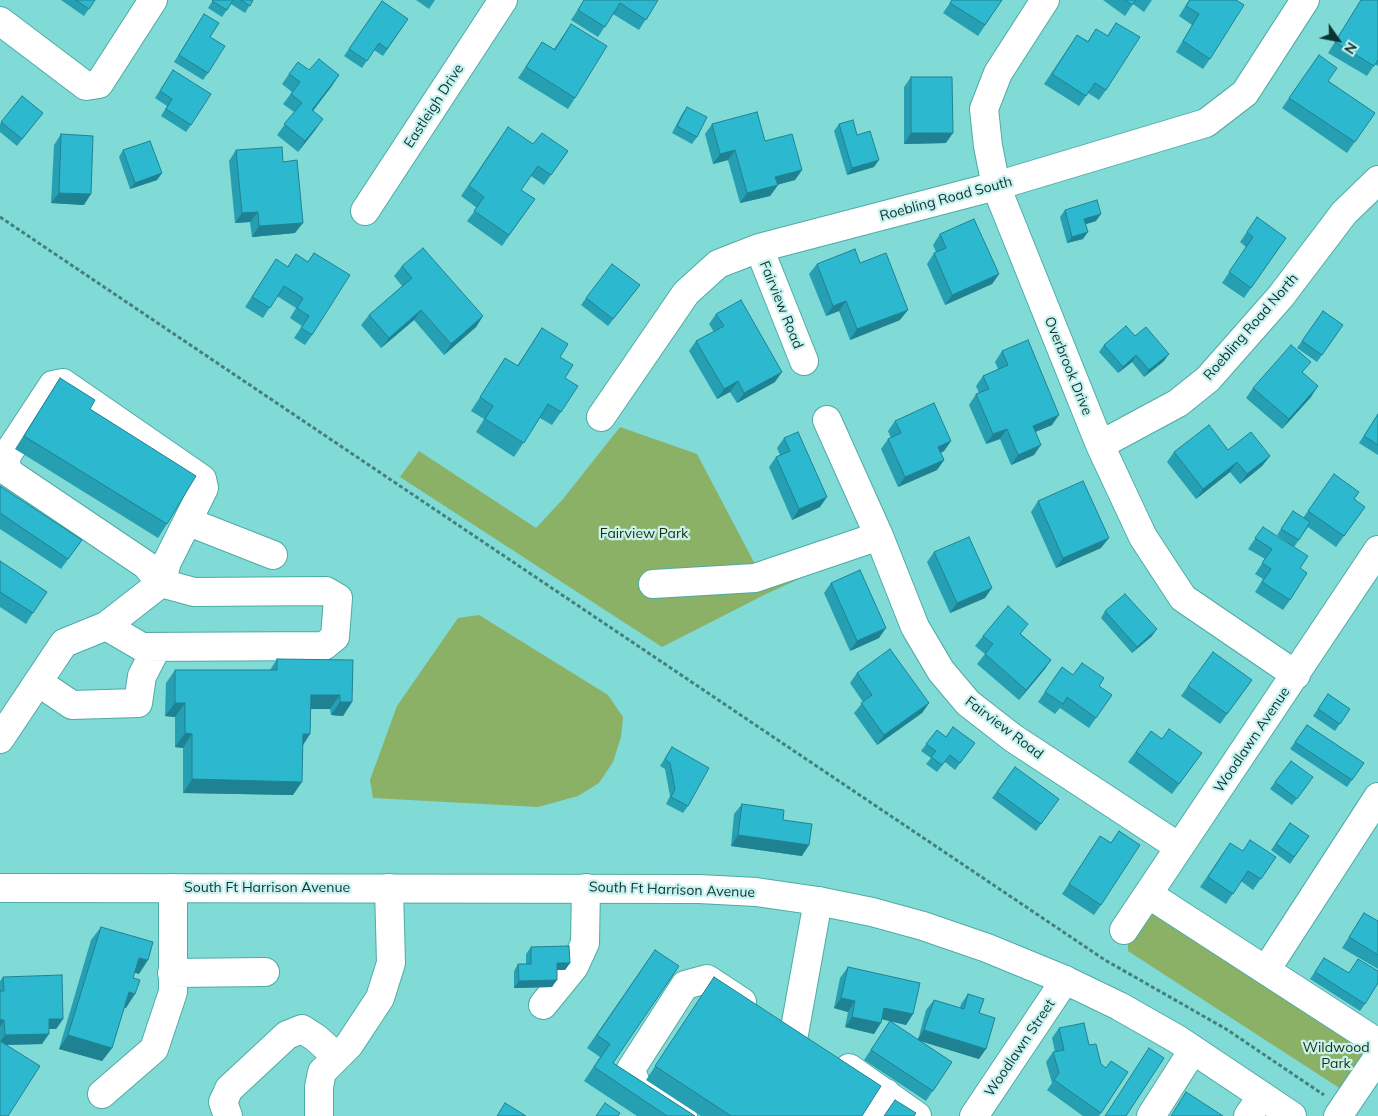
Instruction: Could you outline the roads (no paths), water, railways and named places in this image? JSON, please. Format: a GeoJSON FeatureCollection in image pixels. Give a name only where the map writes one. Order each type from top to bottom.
{"type":"FeatureCollection","features":[{"type":"Feature","properties":{"kind":"street"},"geometry":{"type":"LineString","coordinates":[[0,21],[86,86],[99,84],[152,0]]}},
{"type":"Feature","properties":{"kind":"street","name":"Eastleigh Drive"},"geometry":{"type":"LineString","coordinates":[[365,211],[503,0]]}},
{"type":"Feature","properties":{"kind":"street","name":"Overbrook Drive"},"geometry":{"type":"LineString","coordinates":[[1045,0],[998,73],[984,109],[988,146],[996,186],[1100,446],[1143,537],[1182,598],[1296,675]]}},
{"type":"Feature","properties":{"kind":"street","name":"Roebling Road South"},"geometry":{"type":"LineString","coordinates":[[601,417],[686,293],[718,264],[759,248],[996,186],[1206,124],[1245,93],[1304,0]]}},
{"type":"Feature","properties":{"kind":"street","name":"Roebling Road North"},"geometry":{"type":"LineString","coordinates":[[1100,446],[1178,403],[1208,379],[1281,296],[1344,213],[1378,180]]}},
{"type":"Feature","properties":{"kind":"street","name":"Fairview Road"},"geometry":{"type":"LineString","coordinates":[[759,248],[804,361]]}},
{"type":"Feature","properties":{"kind":"street"},"geometry":{"type":"LineString","coordinates":[[0,739],[64,643],[106,626],[161,582],[167,562],[189,522],[204,488],[202,479],[63,383],[53,385],[5,458],[8,472],[146,565],[161,582],[194,592],[326,591],[338,598],[335,637],[324,646],[142,647],[106,626]]}},
{"type":"Feature","properties":{"kind":"street","name":"Fairview Road"},"geometry":{"type":"LineString","coordinates":[[827,420],[879,536],[915,627],[941,671],[968,703],[1013,738],[1179,847]]}},
{"type":"Feature","properties":{"kind":"street"},"geometry":{"type":"LineString","coordinates":[[189,522],[273,555]]}},
{"type":"Feature","properties":{"kind":"street"},"geometry":{"type":"LineString","coordinates":[[653,584],[754,578],[879,536]]}},
{"type":"Feature","properties":{"kind":"street","name":"Woodlawn Avenue"},"geometry":{"type":"LineString","coordinates":[[1124,930],[1378,550]]}},
{"type":"Feature","properties":{"kind":"street"},"geometry":{"type":"LineString","coordinates":[[38,682],[72,705],[138,703],[142,676],[157,647]]}},
{"type":"Feature","properties":{"kind":"street"},"geometry":{"type":"LineString","coordinates":[[1266,970],[1378,797]]}},
{"type":"Feature","properties":{"kind":"street","name":"South Ft Harrison Avenue"},"geometry":{"type":"LineString","coordinates":[[0,888],[699,889],[756,892],[818,901],[872,912],[922,926],[987,948],[1065,980],[1119,1006],[1193,1050],[1255,1106],[1292,1116]]}},
{"type":"Feature","properties":{"kind":"street"},"geometry":{"type":"LineString","coordinates":[[102,1094],[154,1049],[172,992],[173,888]]}},
{"type":"Feature","properties":{"kind":"street"},"geometry":{"type":"LineString","coordinates":[[319,1116],[318,1087],[322,1072],[349,1045],[380,998],[392,963],[389,888]]}},
{"type":"Feature","properties":{"kind":"street"},"geometry":{"type":"LineString","coordinates":[[543,1005],[574,967],[585,943],[586,888]]}},
{"type":"Feature","properties":{"kind":"street"},"geometry":{"type":"LineString","coordinates":[[1148,894],[1378,1043]]}},
{"type":"Feature","properties":{"kind":"street"},"geometry":{"type":"LineString","coordinates":[[794,1034],[818,901]]}},
{"type":"Feature","properties":{"kind":"street"},"geometry":{"type":"LineString","coordinates":[[172,973],[265,972]]}},
{"type":"Feature","properties":{"kind":"street"},"geometry":{"type":"LineString","coordinates":[[683,1116],[637,1087],[631,1069],[685,985],[707,979],[886,1093],[915,1115]]}},
{"type":"Feature","properties":{"kind":"street","name":"Woodlawn Street"},"geometry":{"type":"LineString","coordinates":[[974,1116],[1065,980]]}},
{"type":"Feature","properties":{"kind":"street"},"geometry":{"type":"LineString","coordinates":[[228,1116],[223,1102],[229,1089],[287,1036],[302,1029],[316,1038],[337,1057]]}},
{"type":"Feature","properties":{"kind":"street"},"geometry":{"type":"LineString","coordinates":[[1151,1116],[1193,1050]]}},
{"type":"Feature","properties":{"kind":"street"},"geometry":{"type":"LineString","coordinates":[[1341,1112],[1378,1057]]}},
{"type":"Feature","properties":{"kind":"street"},"geometry":{"type":"LineString","coordinates":[[872,1116],[886,1093]]}},
{"type":"Feature","properties":{"kind":"park label","name":"Fairview Park"},"geometry":{"type":"Point","coordinates":[644,534]}},
{"type":"Feature","properties":{"kind":"park label","name":"Wildwood Park"},"geometry":{"type":"Point","coordinates":[1336,1056]}}]}
